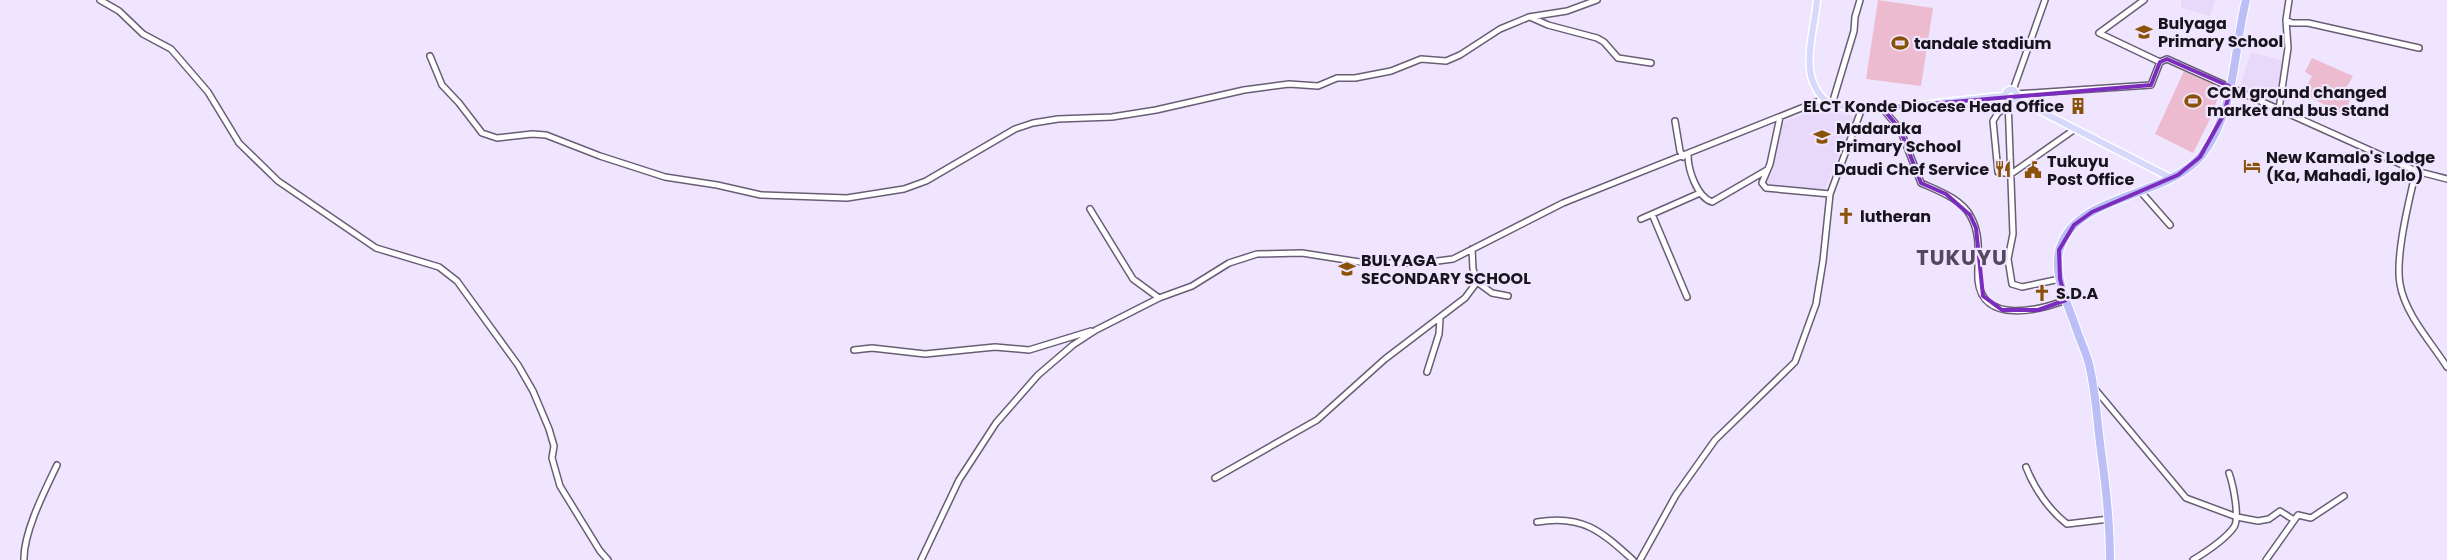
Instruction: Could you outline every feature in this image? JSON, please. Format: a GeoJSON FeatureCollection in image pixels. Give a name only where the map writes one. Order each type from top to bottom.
{"type":"FeatureCollection","features":[{"type":"Feature","properties":{"kind":"highway"},"geometry":{"type":"LineString","coordinates":[[2110,560],[2109,519],[2093,386],[2089,364],[2060,279],[2059,250],[2074,225],[2092,212],[2171,178],[2200,157],[2210,144],[2224,114],[2231,87],[2246,0]]}},
{"type":"Feature","properties":{"kind":"main road"},"geometry":{"type":"LineString","coordinates":[[1817,0],[1810,54],[1811,76],[1817,91],[1832,104],[1862,108],[1882,108],[2007,101],[2015,94],[2075,129],[2171,178]]}},
{"type":"Feature","properties":{"kind":"street"},"geometry":{"type":"LineString","coordinates":[[100,0],[119,11],[143,34],[171,49],[208,92],[239,143],[278,181],[368,243],[439,267],[457,281],[518,366],[533,391],[554,446],[552,458],[560,486],[595,543],[608,560]]}},
{"type":"Feature","properties":{"kind":"street"},"geometry":{"type":"LineString","coordinates":[[430,56],[442,85],[459,103],[482,133],[497,138],[532,134],[546,135],[608,159],[665,176],[717,184],[761,195],[847,198],[904,189],[926,181],[972,156],[1009,132],[1033,123],[1058,119],[1112,117],[1156,110],[1244,90],[1289,84],[1318,86],[1337,78],[1355,78],[1391,71],[1420,59],[1446,61],[1460,55],[1500,29],[1529,17],[1567,10],[1597,0]]}},
{"type":"Feature","properties":{"kind":"street"},"geometry":{"type":"LineString","coordinates":[[1832,104],[1854,31],[1855,17],[1860,0]]}},
{"type":"Feature","properties":{"kind":"street"},"geometry":{"type":"LineString","coordinates":[[2045,0],[2015,94],[2151,85],[2160,62],[2167,59],[2416,171],[2447,179]]}},
{"type":"Feature","properties":{"kind":"street"},"geometry":{"type":"LineString","coordinates":[[2144,0],[2099,33],[2160,62]]}},
{"type":"Feature","properties":{"kind":"street"},"geometry":{"type":"LineString","coordinates":[[2279,109],[2288,48],[2286,20],[2289,0]]}},
{"type":"Feature","properties":{"kind":"street"},"geometry":{"type":"LineString","coordinates":[[1529,17],[1548,25],[1597,38],[1604,42],[1618,58],[1651,63]]}},
{"type":"Feature","properties":{"kind":"street"},"geometry":{"type":"LineString","coordinates":[[2286,20],[2292,23],[2308,23],[2419,48]]}},
{"type":"Feature","properties":{"kind":"street"},"geometry":{"type":"LineString","coordinates":[[921,560],[960,480],[996,423],[1038,375],[1072,345],[1096,330],[1159,298],[1192,286],[1229,263],[1257,254],[1302,253],[1366,263],[1422,263],[1453,259],[1562,204],[1686,156],[1824,99]]}},
{"type":"Feature","properties":{"kind":"street"},"geometry":{"type":"LineString","coordinates":[[2007,101],[2013,234],[2008,258],[2012,284],[2022,287],[2060,279]]}},
{"type":"Feature","properties":{"kind":"street"},"geometry":{"type":"LineString","coordinates":[[2007,101],[1995,116],[1992,128],[1997,170],[2011,174]]}},
{"type":"Feature","properties":{"kind":"street"},"geometry":{"type":"LineString","coordinates":[[1640,560],[1676,495],[1715,440],[1795,362],[1816,304],[1823,261],[1830,194],[1862,108]]}},
{"type":"Feature","properties":{"kind":"street"},"geometry":{"type":"LineString","coordinates":[[1882,108],[1900,129],[1922,183],[1946,194],[1970,215],[1976,228],[1978,243],[1978,282],[1983,296],[1990,304],[2002,310],[2038,310],[2066,300]]}},
{"type":"Feature","properties":{"kind":"street"},"geometry":{"type":"LineString","coordinates":[[1780,117],[1768,170],[1762,183],[1766,188],[1830,194]]}},
{"type":"Feature","properties":{"kind":"street"},"geometry":{"type":"LineString","coordinates":[[1675,121],[1680,151],[1686,156],[1688,165],[1704,200],[1712,202],[1768,170]]}},
{"type":"Feature","properties":{"kind":"street"},"geometry":{"type":"LineString","coordinates":[[2011,174],[2075,129]]}},
{"type":"Feature","properties":{"kind":"street"},"geometry":{"type":"LineString","coordinates":[[2416,171],[2407,210],[2399,270],[2400,285],[2415,321],[2447,367]]}},
{"type":"Feature","properties":{"kind":"street"},"geometry":{"type":"LineString","coordinates":[[2141,192],[2170,225]]}},
{"type":"Feature","properties":{"kind":"street"},"geometry":{"type":"LineString","coordinates":[[1641,219],[1700,193]]}},
{"type":"Feature","properties":{"kind":"street"},"geometry":{"type":"LineString","coordinates":[[1090,209],[1132,279],[1159,298]]}},
{"type":"Feature","properties":{"kind":"street"},"geometry":{"type":"LineString","coordinates":[[1652,214],[1687,297]]}},
{"type":"Feature","properties":{"kind":"street"},"geometry":{"type":"LineString","coordinates":[[1472,249],[1473,269],[1477,282],[1492,293],[1508,296]]}},
{"type":"Feature","properties":{"kind":"street"},"geometry":{"type":"LineString","coordinates":[[1215,478],[1316,420],[1385,359],[1440,319],[1465,298],[1477,282]]}},
{"type":"Feature","properties":{"kind":"street"},"geometry":{"type":"LineString","coordinates":[[1427,372],[1439,334],[1440,319]]}},
{"type":"Feature","properties":{"kind":"street"},"geometry":{"type":"LineString","coordinates":[[854,350],[872,348],[925,354],[995,348],[1029,350],[1096,330]]}},
{"type":"Feature","properties":{"kind":"street"},"geometry":{"type":"LineString","coordinates":[[2093,386],[2186,498],[2237,517],[2258,521],[2269,519],[2280,510],[2294,520]]}},
{"type":"Feature","properties":{"kind":"street"},"geometry":{"type":"LineString","coordinates":[[24,560],[24,547],[41,500],[57,465]]}},
{"type":"Feature","properties":{"kind":"street"},"geometry":{"type":"LineString","coordinates":[[2026,467],[2030,477],[2054,514],[2067,524],[2109,519]]}},
{"type":"Feature","properties":{"kind":"street"},"geometry":{"type":"LineString","coordinates":[[2194,560],[2234,527],[2237,517],[2234,499],[2235,489],[2229,473]]}},
{"type":"Feature","properties":{"kind":"street"},"geometry":{"type":"LineString","coordinates":[[2266,560],[2298,515],[2311,518],[2320,514],[2344,496]]}},
{"type":"Feature","properties":{"kind":"street"},"geometry":{"type":"LineString","coordinates":[[1537,522],[1560,519],[1588,525],[1614,542],[1633,560]]}},
{"type":"Feature","properties":{"kind":"highlighted area"},"geometry":{"type":"Polygon","coordinates":[[[2167,59],[2231,87],[2224,114],[2200,157],[2178,175],[2092,212],[2074,225],[2059,250],[2060,279],[2066,300],[2038,310],[2002,310],[1983,296],[1976,228],[1970,215],[1946,194],[1921,183],[1900,129],[1882,108],[2151,85],[2160,62],[2167,59]]]}},
{"type":"Feature","properties":{"kind":"shaded area","name":"tandale stadium"},"geometry":{"type":"Polygon","coordinates":[[[1878,0],[1933,8],[1921,86],[1866,79],[1878,0]]]}},
{"type":"Feature","properties":{"kind":"shaded area"},"geometry":{"type":"Polygon","coordinates":[[[2181,0],[2215,0],[2210,16],[2181,8],[2181,0]]]}},
{"type":"Feature","properties":{"kind":"shaded area"},"geometry":{"type":"Polygon","coordinates":[[[2251,52],[2285,61],[2274,104],[2237,95],[2251,52]]]}},
{"type":"Feature","properties":{"kind":"shaded area"},"geometry":{"type":"Polygon","coordinates":[[[2312,58],[2353,76],[2343,93],[2351,98],[2344,114],[2303,94],[2312,76],[2305,72],[2312,58]]]}},
{"type":"Feature","properties":{"kind":"shaded area","name":"CCM ground changed market and bus stand"},"geometry":{"type":"Polygon","coordinates":[[[2184,71],[2221,88],[2212,115],[2193,153],[2155,134],[2184,71]]]}},
{"type":"Feature","properties":{"kind":"shaded area","name":"Madaraka Primary School"},"geometry":{"type":"Polygon","coordinates":[[[1814,110],[1854,116],[1824,192],[1766,186],[1780,123],[1814,110]]]}},
{"type":"Feature","properties":{"kind":"place","name":"Bulyaga Primary School"},"geometry":{"type":"Point","coordinates":[2144,32]}},
{"type":"Feature","properties":{"kind":"place","name":"tandale stadium"},"geometry":{"type":"Point","coordinates":[1900,43]}},
{"type":"Feature","properties":{"kind":"place","name":"CCM ground changed market and bus stand"},"geometry":{"type":"Point","coordinates":[2193,101]}},
{"type":"Feature","properties":{"kind":"place","name":"ELCT Konde Diocese Head Office"},"geometry":{"type":"Point","coordinates":[2078,106]}},
{"type":"Feature","properties":{"kind":"place","name":"Madaraka Primary School"},"geometry":{"type":"Point","coordinates":[1822,137]}},
{"type":"Feature","properties":{"kind":"place","name":"New Kamalo's Lodge (Ka, Mahadi, Igalo)"},"geometry":{"type":"Point","coordinates":[2252,166]}},
{"type":"Feature","properties":{"kind":"place","name":"Daudi Chef Service"},"geometry":{"type":"Point","coordinates":[2003,169]}},
{"type":"Feature","properties":{"kind":"place","name":"Tukuyu Post Office"},"geometry":{"type":"Point","coordinates":[2033,170]}},
{"type":"Feature","properties":{"kind":"place","name":"lutheran"},"geometry":{"type":"Point","coordinates":[1846,216]}},
{"type":"Feature","properties":{"kind":"place","name":"BULYAGA SECONDARY SCHOOL"},"geometry":{"type":"Point","coordinates":[1347,269]}},
{"type":"Feature","properties":{"kind":"place","name":"S.D.A"},"geometry":{"type":"Point","coordinates":[2042,293]}},
{"type":"Feature","properties":{"kind":"district","name":"TUKUYU"},"geometry":{"type":"Point","coordinates":[1962,258]}}]}
